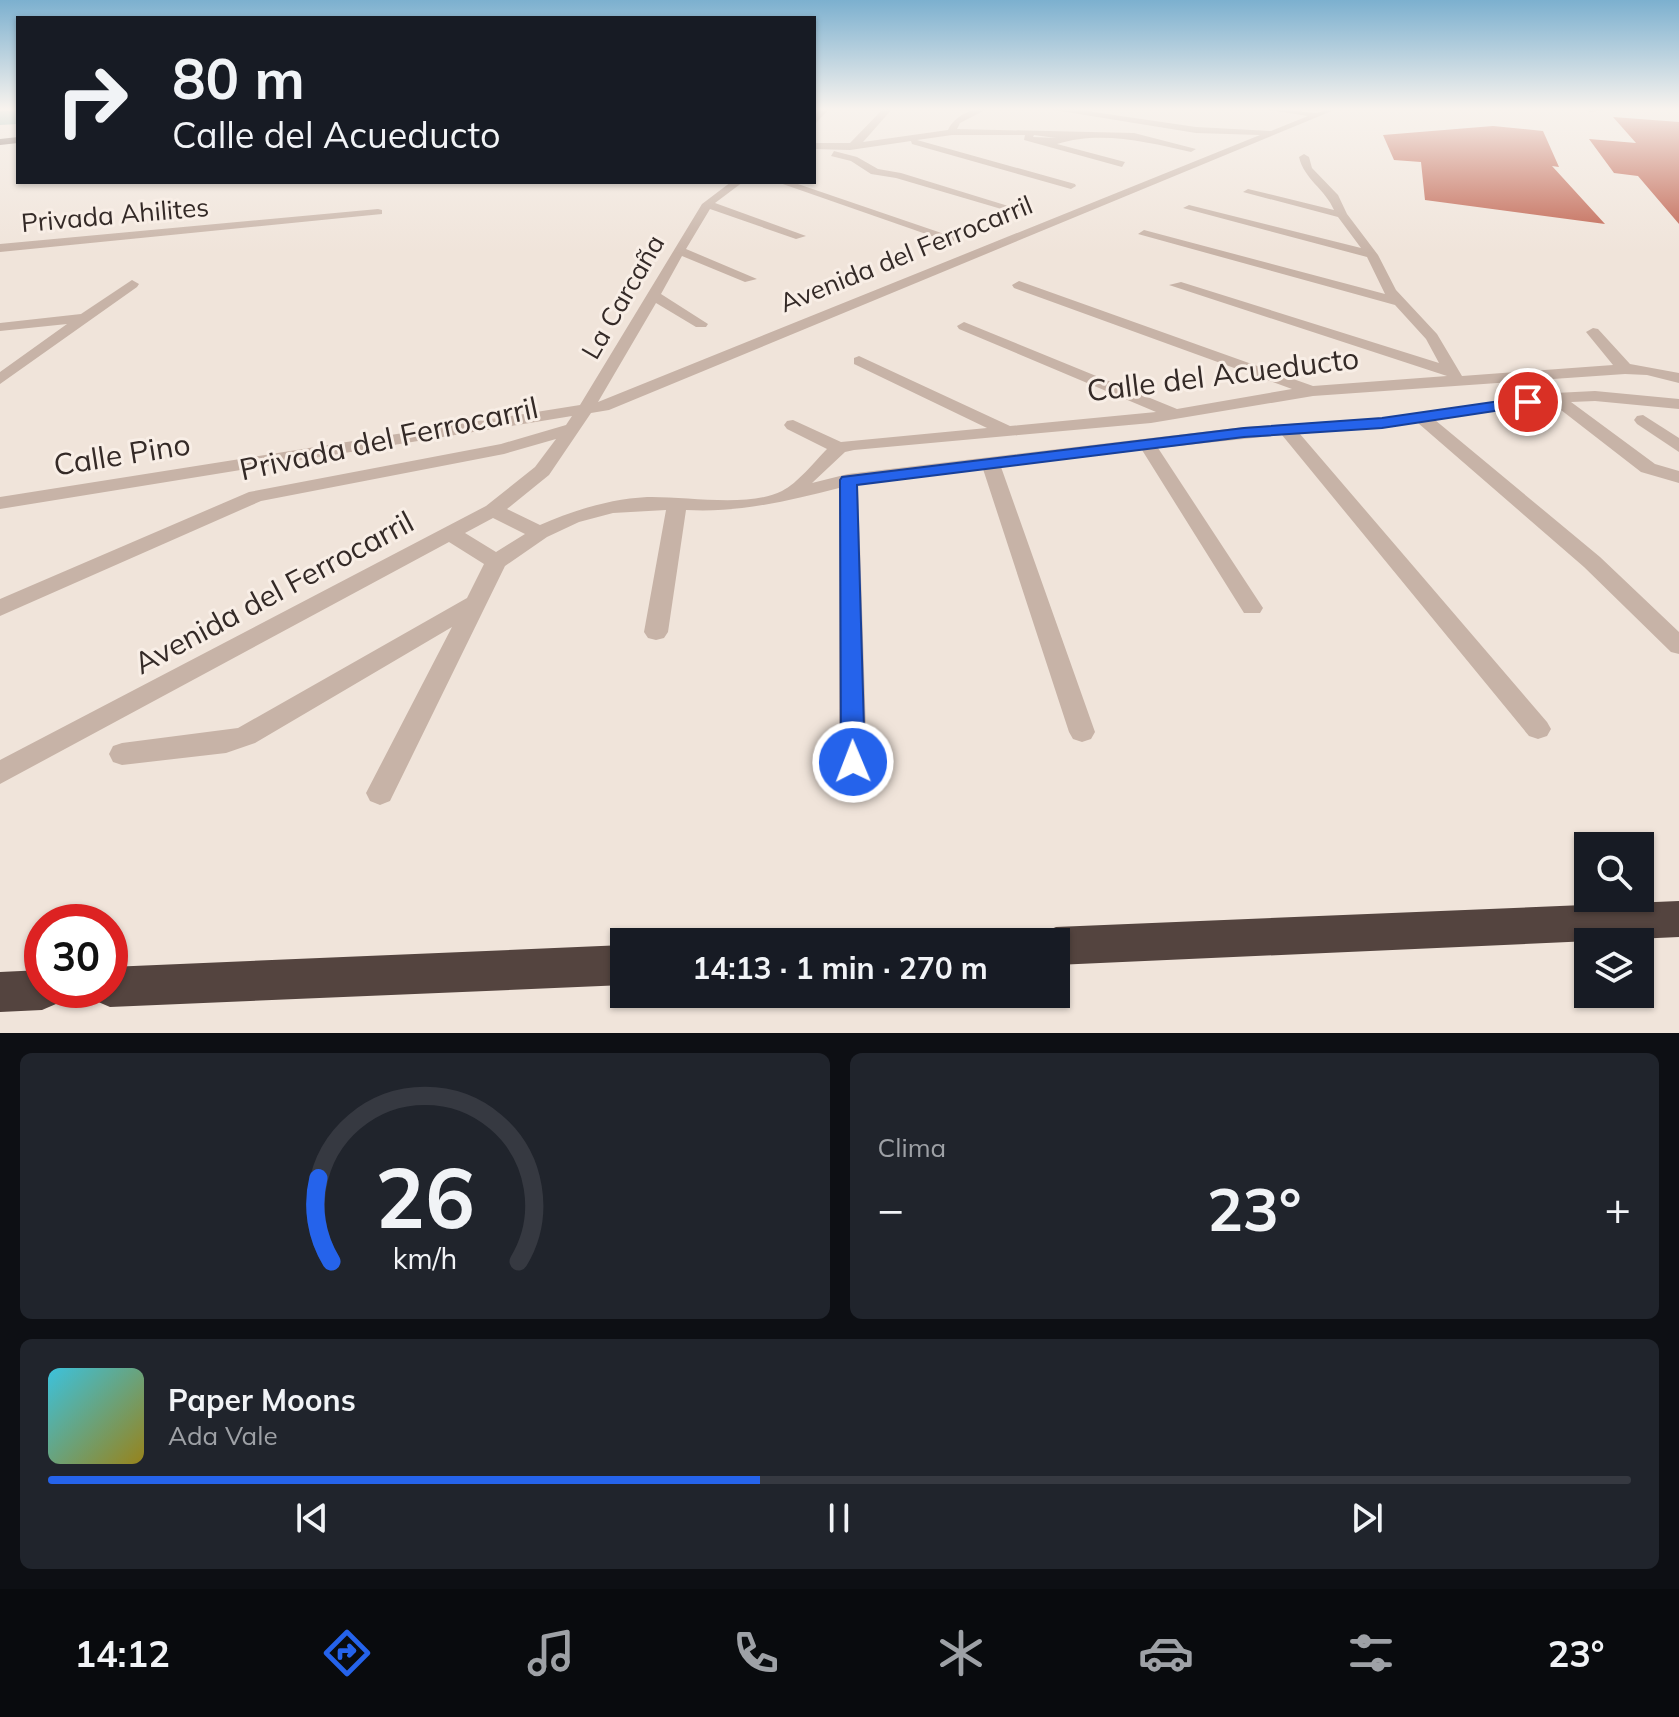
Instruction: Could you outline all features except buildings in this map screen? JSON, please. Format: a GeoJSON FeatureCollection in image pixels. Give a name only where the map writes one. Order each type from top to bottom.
{"type":"FeatureCollection","features":[{"type":"Feature","properties":{"kind":"highway"},"geometry":{"type":"LineString","coordinates":[[1070,945],[1679,919]]}},
{"type":"Feature","properties":{"kind":"highway"},"geometry":{"type":"LineString","coordinates":[[128,986],[610,966]]}},
{"type":"Feature","properties":{"kind":"highway"},"geometry":{"type":"LineString","coordinates":[[0,992],[24,991]]}},
{"type":"Feature","properties":{"kind":"street"},"geometry":{"type":"LineString","coordinates":[[853,156],[862,156]]}},
{"type":"Feature","properties":{"kind":"street"},"geometry":{"type":"LineString","coordinates":[[965,156],[1071,186]]}},
{"type":"Feature","properties":{"kind":"street"},"geometry":{"type":"LineString","coordinates":[[1088,156],[1122,164]]}},
{"type":"Feature","properties":{"kind":"street","name":"Avenida del Ferrocarril"},"geometry":{"type":"LineString","coordinates":[[585,410],[620,401],[1219,156]]}},
{"type":"Feature","properties":{"kind":"street"},"geometry":{"type":"LineString","coordinates":[[859,157],[867,169],[1015,210]]}},
{"type":"Feature","properties":{"kind":"street"},"geometry":{"type":"LineString","coordinates":[[1304,157],[1307,169],[1327,188],[1342,215],[1372,255],[1398,302],[1432,337],[1454,376]]}},
{"type":"Feature","properties":{"kind":"street","name":"La Carcaña"},"geometry":{"type":"LineString","coordinates":[[566,437],[707,204],[735,184]]}},
{"type":"Feature","properties":{"kind":"street"},"geometry":{"type":"LineString","coordinates":[[788,184],[953,239]]}},
{"type":"Feature","properties":{"kind":"street"},"geometry":{"type":"LineString","coordinates":[[1248,192],[1342,215]]}},
{"type":"Feature","properties":{"kind":"street"},"geometry":{"type":"LineString","coordinates":[[707,204],[800,236]]}},
{"type":"Feature","properties":{"kind":"street"},"geometry":{"type":"LineString","coordinates":[[1189,208],[1372,255]]}},
{"type":"Feature","properties":{"kind":"street","name":"Privada Ahilites"},"geometry":{"type":"LineString","coordinates":[[0,248],[378,212]]}},
{"type":"Feature","properties":{"kind":"street"},"geometry":{"type":"LineString","coordinates":[[1144,234],[1398,302]]}},
{"type":"Feature","properties":{"kind":"street"},"geometry":{"type":"LineString","coordinates":[[678,250],[750,279]]}},
{"type":"Feature","properties":{"kind":"street"},"geometry":{"type":"LineString","coordinates":[[0,379],[132,284]]}},
{"type":"Feature","properties":{"kind":"street"},"geometry":{"type":"LineString","coordinates":[[1019,285],[1313,391]]}},
{"type":"Feature","properties":{"kind":"street"},"geometry":{"type":"LineString","coordinates":[[1176,285],[1454,376]]}},
{"type":"Feature","properties":{"kind":"street"},"geometry":{"type":"LineString","coordinates":[[651,294],[701,324]]}},
{"type":"Feature","properties":{"kind":"street"},"geometry":{"type":"LineString","coordinates":[[0,327],[85,318]]}},
{"type":"Feature","properties":{"kind":"street"},"geometry":{"type":"LineString","coordinates":[[964,326],[1176,415]]}},
{"type":"Feature","properties":{"kind":"street"},"geometry":{"type":"LineString","coordinates":[[1593,332],[1625,369]]}},
{"type":"Feature","properties":{"kind":"street"},"geometry":{"type":"LineString","coordinates":[[859,361],[1004,429]]}},
{"type":"Feature","properties":{"kind":"street","name":"Calle del Acueducto"},"geometry":{"type":"LineString","coordinates":[[792,492],[839,448],[1004,429],[1176,415],[1313,391],[1454,376],[1539,377],[1625,369],[1647,370],[1679,378]]}},
{"type":"Feature","properties":{"kind":"street","name":"Calle del Acueducto"},"geometry":{"type":"LineString","coordinates":[[496,562],[540,533],[572,518],[612,507],[647,503],[760,502],[848,480],[1244,432],[1422,418],[1555,398],[1595,396],[1679,404]]}},
{"type":"Feature","properties":{"kind":"street"},"geometry":{"type":"LineString","coordinates":[[1555,398],[1648,468],[1679,477]]}},
{"type":"Feature","properties":{"kind":"street"},"geometry":{"type":"LineString","coordinates":[[1223,408],[1244,432]]}},
{"type":"Feature","properties":{"kind":"street","name":"Calle Pino"},"geometry":{"type":"LineString","coordinates":[[0,503],[585,410]]}},
{"type":"Feature","properties":{"kind":"street"},"geometry":{"type":"LineString","coordinates":[[1422,418],[1592,562],[1679,646]]}},
{"type":"Feature","properties":{"kind":"street"},"geometry":{"type":"LineString","coordinates":[[1643,420],[1679,447]]}},
{"type":"Feature","properties":{"kind":"street"},"geometry":{"type":"LineString","coordinates":[[793,425],[839,448]]}},
{"type":"Feature","properties":{"kind":"street"},"geometry":{"type":"LineString","coordinates":[[1287,429],[1538,729]]}},
{"type":"Feature","properties":{"kind":"street","name":"Avenida del Ferrocarril"},"geometry":{"type":"LineString","coordinates":[[0,773],[493,510],[542,471],[566,437]]}},
{"type":"Feature","properties":{"kind":"street","name":"Privada del Ferrocarril"},"geometry":{"type":"LineString","coordinates":[[0,608],[256,496],[566,437]]}},
{"type":"Feature","properties":{"kind":"street"},"geometry":{"type":"LineString","coordinates":[[1147,444],[1252,608]]}},
{"type":"Feature","properties":{"kind":"street"},"geometry":{"type":"LineString","coordinates":[[991,464],[1082,732]]}},
{"type":"Feature","properties":{"kind":"street"},"geometry":{"type":"LineString","coordinates":[[848,480],[853,762]]}},
{"type":"Feature","properties":{"kind":"street"},"geometry":{"type":"LineString","coordinates":[[656,632],[677,505]]}},
{"type":"Feature","properties":{"kind":"street"},"geometry":{"type":"LineString","coordinates":[[493,510],[540,533]]}},
{"type":"Feature","properties":{"kind":"street"},"geometry":{"type":"LineString","coordinates":[[380,793],[496,562],[450,533]]}},
{"type":"Feature","properties":{"kind":"street"},"geometry":{"type":"LineString","coordinates":[[122,754],[226,742],[246,736],[473,604]]}},
{"type":"Feature","properties":{"kind":"route"},"geometry":{"type":"LineString","coordinates":[[853,762],[848,480],[1244,432],[1382,423],[1528,402]]}}]}
